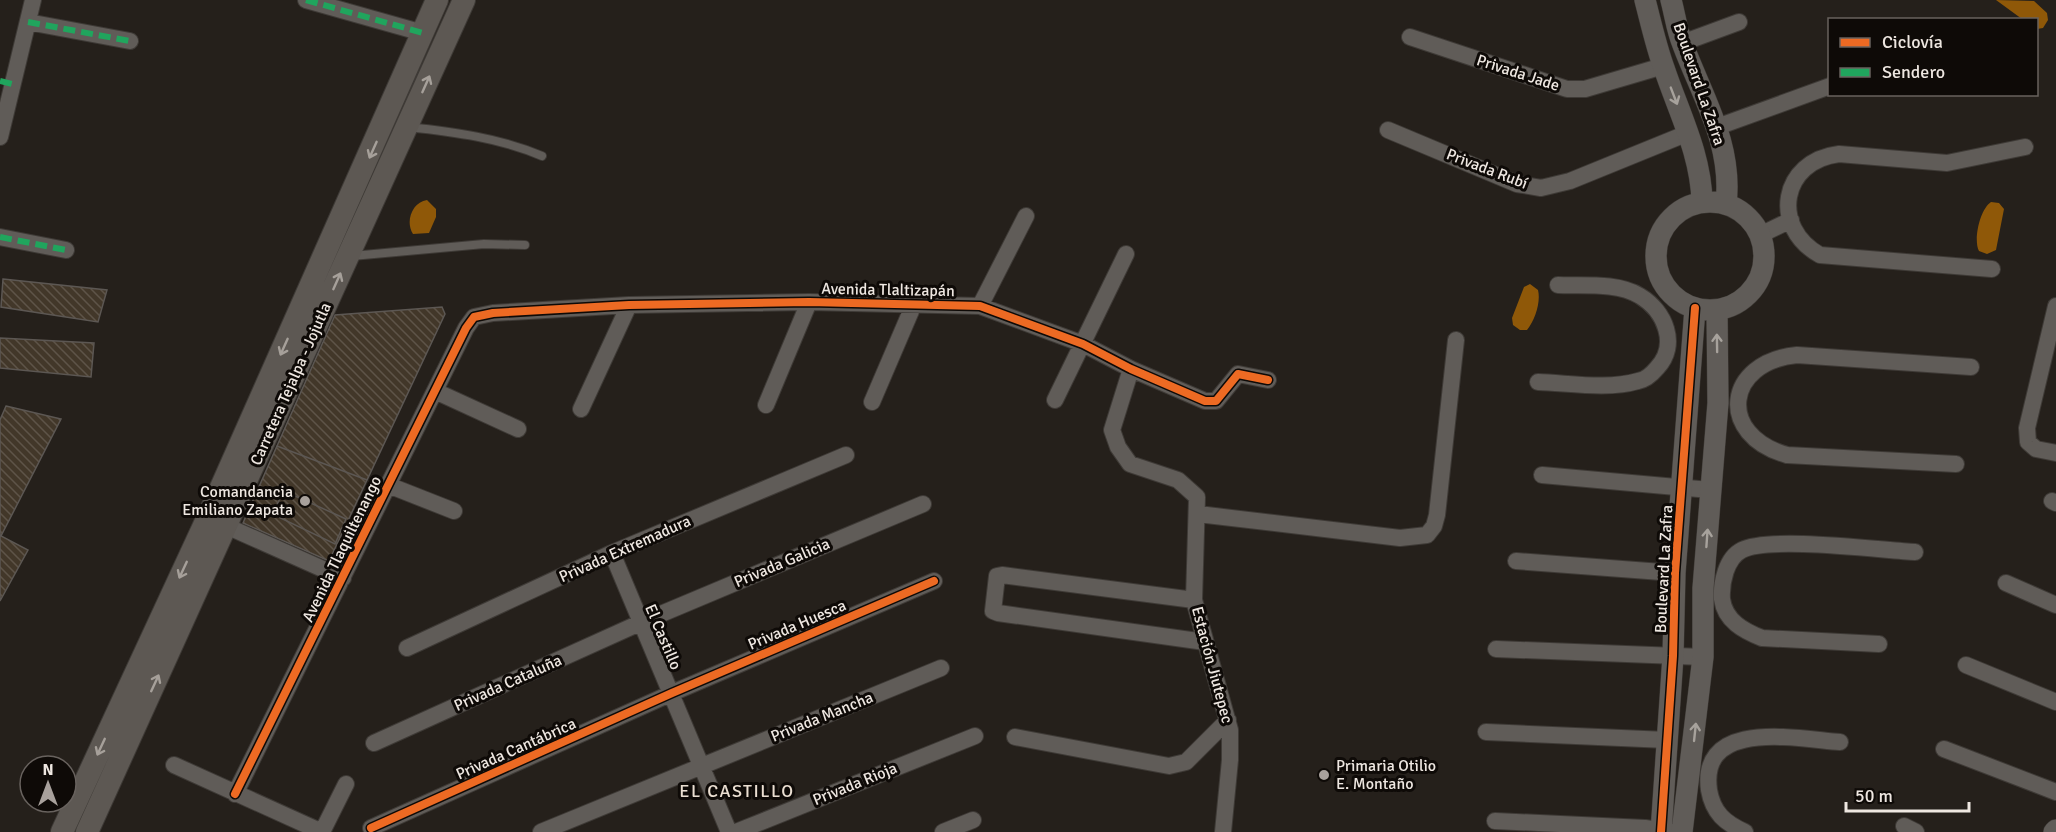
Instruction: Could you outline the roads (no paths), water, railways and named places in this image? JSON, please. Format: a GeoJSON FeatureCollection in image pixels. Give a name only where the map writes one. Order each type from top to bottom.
{"type":"FeatureCollection","features":[{"type":"Feature","properties":{"kind":"main road","name":"Carretera Tejalpa - Jojutla"},"geometry":{"type":"LineString","coordinates":[[87,832],[437,0]]}},
{"type":"Feature","properties":{"kind":"main road","name":"Carretera Tejalpa - Jojutla"},"geometry":{"type":"LineString","coordinates":[[62,832],[348,256],[464,0]]}},
{"type":"Feature","properties":{"kind":"street"},"geometry":{"type":"LineString","coordinates":[[0,137],[6,83],[28,22],[33,0]]}},
{"type":"Feature","properties":{"kind":"street"},"geometry":{"type":"LineString","coordinates":[[306,0],[423,33]]}},
{"type":"Feature","properties":{"kind":"street","name":"Boulevard La Zafra"},"geometry":{"type":"LineString","coordinates":[[1645,0],[1663,66],[1688,133],[1701,178],[1702,202]]}},
{"type":"Feature","properties":{"kind":"street","name":"Boulevard La Zafra"},"geometry":{"type":"LineString","coordinates":[[1671,0],[1682,43],[1717,127],[1729,178],[1726,204]]}},
{"type":"Feature","properties":{"kind":"street"},"geometry":{"type":"LineString","coordinates":[[28,22],[130,41]]}},
{"type":"Feature","properties":{"kind":"street"},"geometry":{"type":"LineString","coordinates":[[1682,43],[1739,22]]}},
{"type":"Feature","properties":{"kind":"street","name":"Privada Jade"},"geometry":{"type":"LineString","coordinates":[[1410,37],[1567,89],[1585,89],[1663,66]]}},
{"type":"Feature","properties":{"kind":"street"},"geometry":{"type":"LineString","coordinates":[[1717,127],[1828,87]]}},
{"type":"Feature","properties":{"kind":"street","name":"Privada Rubí"},"geometry":{"type":"LineString","coordinates":[[1388,130],[1516,183],[1541,188],[1570,181],[1688,133]]}},
{"type":"Feature","properties":{"kind":"street"},"geometry":{"type":"LineString","coordinates":[[1992,269],[1820,255],[1806,248],[1797,236],[1791,220],[1788,193],[1797,175],[1808,164],[1823,156],[1839,154],[1947,163],[2025,147]]}},
{"type":"Feature","properties":{"kind":"street"},"geometry":{"type":"LineString","coordinates":[[1702,202],[1726,204],[1749,218],[1760,235],[1765,259],[1762,275],[1743,300],[1717,310],[1695,308],[1673,296],[1662,283],[1656,267],[1656,249],[1661,232],[1671,218],[1685,208],[1702,202]]}},
{"type":"Feature","properties":{"kind":"street"},"geometry":{"type":"LineString","coordinates":[[980,306],[1026,216]]}},
{"type":"Feature","properties":{"kind":"street"},"geometry":{"type":"LineString","coordinates":[[1760,235],[1791,220]]}},
{"type":"Feature","properties":{"kind":"street"},"geometry":{"type":"LineString","coordinates":[[0,237],[66,250]]}},
{"type":"Feature","properties":{"kind":"street"},"geometry":{"type":"LineString","coordinates":[[1054,400],[1126,254]]}},
{"type":"Feature","properties":{"kind":"street"},"geometry":{"type":"LineString","coordinates":[[1538,382],[1624,384],[1641,381],[1665,360],[1668,345],[1665,323],[1655,308],[1639,295],[1620,289],[1558,285]]}},
{"type":"Feature","properties":{"kind":"street"},"geometry":{"type":"LineString","coordinates":[[766,405],[809,302]]}},
{"type":"Feature","properties":{"kind":"street","name":"Avenida Tlaltizapán"},"geometry":{"type":"LineString","coordinates":[[474,317],[493,313],[629,306],[809,302],[980,306],[1083,344],[1131,369],[1204,401],[1216,401],[1224,395],[1238,374],[1268,380]]}},
{"type":"Feature","properties":{"kind":"street"},"geometry":{"type":"LineString","coordinates":[[872,402],[914,304]]}},
{"type":"Feature","properties":{"kind":"street"},"geometry":{"type":"LineString","coordinates":[[581,409],[629,306]]}},
{"type":"Feature","properties":{"kind":"street"},"geometry":{"type":"LineString","coordinates":[[2056,306],[2026,428],[2028,442],[2036,449],[2056,453]]}},
{"type":"Feature","properties":{"kind":"street","name":"Boulevard La Zafra"},"geometry":{"type":"LineString","coordinates":[[1669,832],[1667,740],[1681,489],[1695,308]]}},
{"type":"Feature","properties":{"kind":"street"},"geometry":{"type":"LineString","coordinates":[[1717,310],[1718,403],[1710,490],[1713,588],[1703,657],[1699,777],[1717,815],[1730,826],[1746,832]]}},
{"type":"Feature","properties":{"kind":"street","name":"Avenida Tlaquiltenango"},"geometry":{"type":"LineString","coordinates":[[235,794],[387,485],[466,328],[474,317]]}},
{"type":"Feature","properties":{"kind":"street"},"geometry":{"type":"LineString","coordinates":[[1198,514],[1400,538],[1427,535],[1434,526],[1437,515],[1456,340]]}},
{"type":"Feature","properties":{"kind":"street"},"geometry":{"type":"LineString","coordinates":[[1668,345],[1693,346]]}},
{"type":"Feature","properties":{"kind":"street"},"geometry":{"type":"LineString","coordinates":[[1956,464],[1787,454],[1771,450],[1748,434],[1740,421],[1742,386],[1759,365],[1778,357],[1797,355],[1971,367]]}},
{"type":"Feature","properties":{"kind":"street","name":"Estación Jiutepec"},"geometry":{"type":"LineString","coordinates":[[1131,369],[1112,430],[1118,447],[1130,464],[1178,480],[1197,497],[1198,514],[1193,562],[1194,600],[1228,720],[1230,760],[1223,832]]}},
{"type":"Feature","properties":{"kind":"street"},"geometry":{"type":"LineString","coordinates":[[435,391],[518,429]]}},
{"type":"Feature","properties":{"kind":"street"},"geometry":{"type":"LineString","coordinates":[[1718,403],[1740,402]]}},
{"type":"Feature","properties":{"kind":"street","name":"Privada Extremadura"},"geometry":{"type":"LineString","coordinates":[[406,648],[612,553],[846,455]]}},
{"type":"Feature","properties":{"kind":"street"},"geometry":{"type":"LineString","coordinates":[[1542,475],[1710,490]]}},
{"type":"Feature","properties":{"kind":"street"},"geometry":{"type":"LineString","coordinates":[[387,485],[454,511]]}},
{"type":"Feature","properties":{"kind":"street","name":"Privada Galicia"},"geometry":{"type":"LineString","coordinates":[[642,622],[923,504]]}},
{"type":"Feature","properties":{"kind":"street"},"geometry":{"type":"LineString","coordinates":[[217,522],[343,578]]}},
{"type":"Feature","properties":{"kind":"street"},"geometry":{"type":"LineString","coordinates":[[1713,588],[1731,560],[1740,551],[1754,545],[1769,543],[1915,552]]}},
{"type":"Feature","properties":{"kind":"street","name":"El Castillo"},"geometry":{"type":"LineString","coordinates":[[612,553],[729,832]]}},
{"type":"Feature","properties":{"kind":"street"},"geometry":{"type":"LineString","coordinates":[[1516,561],[1676,573]]}},
{"type":"Feature","properties":{"kind":"street"},"geometry":{"type":"LineString","coordinates":[[1194,600],[1002,575],[997,576],[993,611],[998,614],[1205,642]]}},
{"type":"Feature","properties":{"kind":"street","name":"Privada Huesca"},"geometry":{"type":"LineString","coordinates":[[672,693],[934,581]]}},
{"type":"Feature","properties":{"kind":"street"},"geometry":{"type":"LineString","coordinates":[[2006,582],[2056,605]]}},
{"type":"Feature","properties":{"kind":"street"},"geometry":{"type":"LineString","coordinates":[[1713,588],[1736,626],[1762,638],[1879,644]]}},
{"type":"Feature","properties":{"kind":"street","name":"Privada Cataluña"},"geometry":{"type":"LineString","coordinates":[[374,743],[642,622]]}},
{"type":"Feature","properties":{"kind":"street"},"geometry":{"type":"LineString","coordinates":[[1496,649],[1703,657]]}},
{"type":"Feature","properties":{"kind":"street"},"geometry":{"type":"LineString","coordinates":[[1966,665],[2056,702]]}},
{"type":"Feature","properties":{"kind":"street","name":"Privada Mancha"},"geometry":{"type":"LineString","coordinates":[[541,832],[941,668]]}},
{"type":"Feature","properties":{"kind":"street","name":"Privada Cantábrica"},"geometry":{"type":"LineString","coordinates":[[371,828],[672,693]]}},
{"type":"Feature","properties":{"kind":"street"},"geometry":{"type":"LineString","coordinates":[[1015,737],[1169,766],[1186,762],[1228,720]]}},
{"type":"Feature","properties":{"kind":"street"},"geometry":{"type":"LineString","coordinates":[[1486,732],[1667,740]]}},
{"type":"Feature","properties":{"kind":"street","name":"Privada Rioja"},"geometry":{"type":"LineString","coordinates":[[736,832],[975,736]]}},
{"type":"Feature","properties":{"kind":"street"},"geometry":{"type":"LineString","coordinates":[[1495,821],[1669,832],[1699,777],[1714,758],[1733,741],[1751,737],[1840,742]]}},
{"type":"Feature","properties":{"kind":"street"},"geometry":{"type":"LineString","coordinates":[[1944,748],[2056,792]]}},
{"type":"Feature","properties":{"kind":"street"},"geometry":{"type":"LineString","coordinates":[[174,765],[322,832],[346,784]]}},
{"type":"Feature","properties":{"kind":"street"},"geometry":{"type":"LineString","coordinates":[[943,832],[973,820]]}},
{"type":"Feature","properties":{"kind":"lane"},"geometry":{"type":"LineString","coordinates":[[407,127],[519,146],[543,156]]}},
{"type":"Feature","properties":{"kind":"lane"},"geometry":{"type":"LineString","coordinates":[[348,256],[484,244],[525,245]]}},
{"type":"Feature","properties":{"kind":"place","name":"Comandancia Emiliano Zapata"},"geometry":{"type":"Point","coordinates":[305,501]}},
{"type":"Feature","properties":{"kind":"place","name":"Primaria Otilio E. Montaño"},"geometry":{"type":"Point","coordinates":[1324,775]}},
{"type":"Feature","properties":{"kind":"district","name":"EL CASTILLO"},"geometry":{"type":"Point","coordinates":[737,791]}}]}
